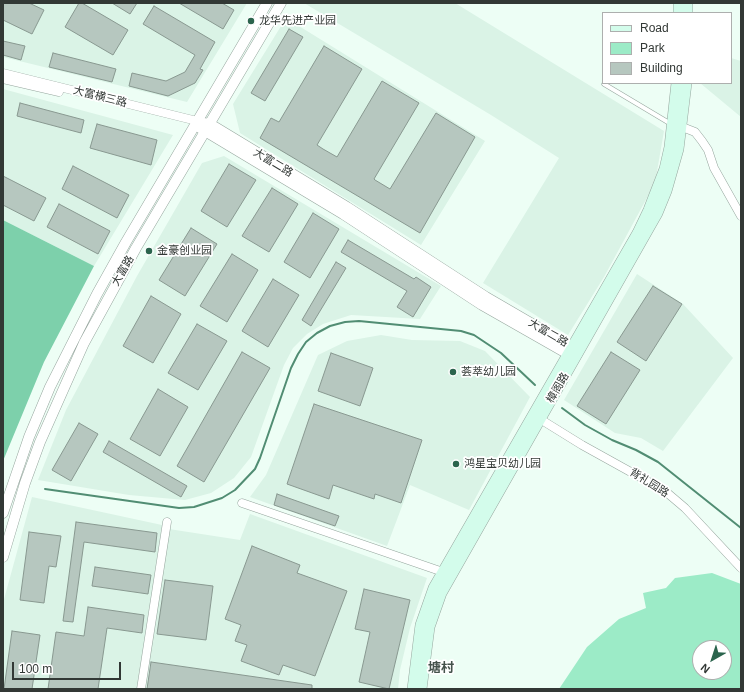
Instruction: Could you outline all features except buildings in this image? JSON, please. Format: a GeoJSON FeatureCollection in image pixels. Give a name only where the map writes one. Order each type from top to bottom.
{"type":"FeatureCollection","features":[{"type":"Feature","properties":{"kind":"main road","name":"樟阁路"},"geometry":{"type":"LineString","coordinates":[[677,84],[677,125]]}},
{"type":"Feature","properties":{"kind":"main road","name":"樟阁路"},"geometry":{"type":"LineString","coordinates":[[422,689],[429,627],[441,593],[540,419],[573,352],[649,210],[664,170],[677,125],[686,84]]}},
{"type":"Feature","properties":{"kind":"main road","name":"樟阁路"},"geometry":{"type":"LineString","coordinates":[[413,689],[421,625],[442,572],[573,352]]}},
{"type":"Feature","properties":{"kind":"street","name":"大富路"},"geometry":{"type":"LineString","coordinates":[[3,513],[29,437],[50,387],[126,242],[268,3]]}},
{"type":"Feature","properties":{"kind":"street","name":"大富路"},"geometry":{"type":"LineString","coordinates":[[3,558],[24,483],[40,442],[84,343],[132,255],[281,3]]}},
{"type":"Feature","properties":{"kind":"street","name":"大富横三路"},"geometry":{"type":"LineString","coordinates":[[3,73],[196,123]]}},
{"type":"Feature","properties":{"kind":"street","name":"大富横三路"},"geometry":{"type":"LineString","coordinates":[[3,78],[196,123]]}},
{"type":"Feature","properties":{"kind":"street","name":"大富二路"},"geometry":{"type":"LineString","coordinates":[[196,123],[208,127],[346,207],[458,280],[573,352]]}},
{"type":"Feature","properties":{"kind":"street"},"geometry":{"type":"LineString","coordinates":[[677,125],[695,132],[702,141],[708,150],[714,168],[741,216]]}},
{"type":"Feature","properties":{"kind":"street","name":"背礼园路"},"geometry":{"type":"LineString","coordinates":[[540,419],[582,445],[665,491],[685,508],[741,568]]}},
{"type":"Feature","properties":{"kind":"street"},"geometry":{"type":"LineString","coordinates":[[242,503],[442,572]]}},
{"type":"Feature","properties":{"kind":"street"},"geometry":{"type":"LineString","coordinates":[[141,689],[167,522]]}},
{"type":"Feature","properties":{"kind":"lane"},"geometry":{"type":"LineString","coordinates":[[604,84],[677,125]]}},
{"type":"Feature","properties":{"kind":"shaded area"},"geometry":{"type":"Polygon","coordinates":[[[3,3],[247,3],[187,102],[3,57],[3,3]]]}},
{"type":"Feature","properties":{"kind":"shaded area"},"geometry":{"type":"Polygon","coordinates":[[[304,3],[455,3],[664,131],[655,183],[604,277],[568,335],[483,283],[559,158],[491,115],[304,3]]]}},
{"type":"Feature","properties":{"kind":"shaded area"},"geometry":{"type":"Polygon","coordinates":[[[286,18],[485,141],[421,245],[240,133],[233,104],[286,18]]]}},
{"type":"Feature","properties":{"kind":"shaded area"},"geometry":{"type":"Polygon","coordinates":[[[732,58],[741,61],[741,117],[701,84],[732,84],[732,58]]]}},
{"type":"Feature","properties":{"kind":"shaded area"},"geometry":{"type":"Polygon","coordinates":[[[3,89],[173,135],[94,266],[3,220],[3,89]]]}},
{"type":"Feature","properties":{"kind":"shaded area"},"geometry":{"type":"Polygon","coordinates":[[[224,156],[441,286],[420,319],[351,315],[323,324],[307,334],[293,348],[284,365],[251,457],[234,478],[211,493],[185,500],[129,495],[38,480],[66,410],[137,276],[202,163],[224,156]]]}},
{"type":"Feature","properties":{"kind":"shaded area"},"geometry":{"type":"Polygon","coordinates":[[[637,274],[683,304],[733,358],[663,451],[641,438],[615,433],[564,400],[637,274]]]}},
{"type":"Feature","properties":{"kind":"shaded area"},"geometry":{"type":"Polygon","coordinates":[[[381,335],[412,340],[460,341],[485,351],[530,397],[469,510],[410,485],[387,546],[250,497],[266,475],[318,355],[347,341],[381,335]]]}},
{"type":"Feature","properties":{"kind":"shaded area"},"geometry":{"type":"Polygon","coordinates":[[[32,497],[162,525],[137,689],[3,689],[3,603],[32,497]]]}},
{"type":"Feature","properties":{"kind":"shaded area"},"geometry":{"type":"Polygon","coordinates":[[[250,514],[427,578],[410,628],[400,670],[398,689],[144,689],[169,529],[240,540],[250,514]]]}},
{"type":"Feature","properties":{"kind":"green space"},"geometry":{"type":"Polygon","coordinates":[[[3,220],[94,266],[44,362],[3,461],[3,220]]]}},
{"type":"Feature","properties":{"kind":"green space"},"geometry":{"type":"Polygon","coordinates":[[[712,573],[741,584],[741,689],[559,689],[587,647],[619,619],[646,608],[643,593],[666,588],[675,578],[712,573]]]}},
{"type":"Feature","properties":{"kind":"waterway"},"geometry":{"type":"LineString","coordinates":[[45,489],[179,508],[194,507],[222,498],[235,490],[255,469],[291,368],[306,342],[317,333],[330,326],[345,322],[359,321],[461,331],[474,335],[501,353],[535,385]]}},
{"type":"Feature","properties":{"kind":"waterway"},"geometry":{"type":"LineString","coordinates":[[562,408],[585,425],[658,462],[741,528]]}},
{"type":"Feature","properties":{"kind":"place","name":"龙华先进产业园"},"geometry":{"type":"Point","coordinates":[251,21]}},
{"type":"Feature","properties":{"kind":"place","name":"金豪创业园"},"geometry":{"type":"Point","coordinates":[149,251]}},
{"type":"Feature","properties":{"kind":"place","name":"荟萃幼儿园"},"geometry":{"type":"Point","coordinates":[453,372]}},
{"type":"Feature","properties":{"kind":"place","name":"鸿星宝贝幼儿园"},"geometry":{"type":"Point","coordinates":[456,464]}},
{"type":"Feature","properties":{"kind":"district","name":"塘村"},"geometry":{"type":"Point","coordinates":[441,668]}}]}
